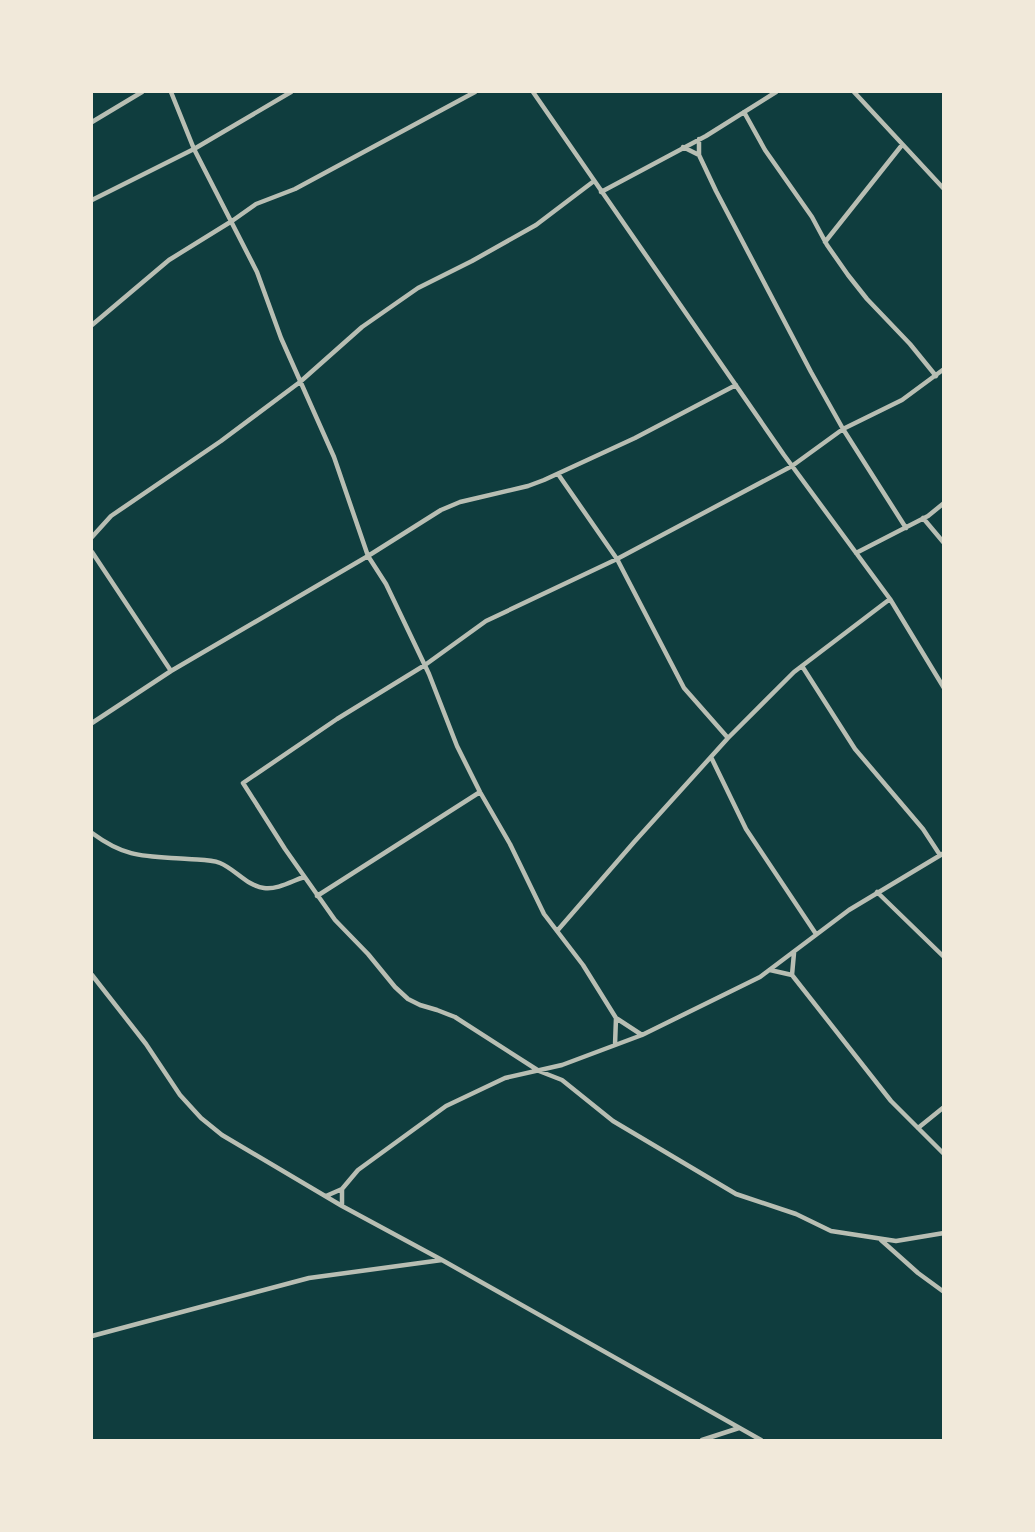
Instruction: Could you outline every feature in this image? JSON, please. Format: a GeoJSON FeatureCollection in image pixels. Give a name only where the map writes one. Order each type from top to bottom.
{"type":"FeatureCollection","features":[{"type":"Feature","properties":{"kind":"street"},"geometry":{"type":"LineString","coordinates":[[92,122],[142,92]]}},
{"type":"Feature","properties":{"kind":"street"},"geometry":{"type":"LineString","coordinates":[[171,92],[194,149],[257,272],[281,338],[334,457],[369,556],[386,584],[424,665],[457,746],[510,844],[536,900],[584,965],[616,1018],[642,1035]]}},
{"type":"Feature","properties":{"kind":"street"},"geometry":{"type":"LineString","coordinates":[[92,200],[194,149],[291,92]]}},
{"type":"Feature","properties":{"kind":"street"},"geometry":{"type":"LineString","coordinates":[[92,325],[169,260],[232,222],[256,204],[295,189],[475,92]]}},
{"type":"Feature","properties":{"kind":"street"},"geometry":{"type":"LineString","coordinates":[[533,92],[792,466],[890,599],[944,688]]}},
{"type":"Feature","properties":{"kind":"street"},"geometry":{"type":"LineString","coordinates":[[601,192],[699,139],[776,92]]}},
{"type":"Feature","properties":{"kind":"street"},"geometry":{"type":"LineString","coordinates":[[854,92],[944,189]]}},
{"type":"Feature","properties":{"kind":"street"},"geometry":{"type":"LineString","coordinates":[[744,112],[768,155],[861,292],[910,344],[936,376]]}},
{"type":"Feature","properties":{"kind":"street"},"geometry":{"type":"LineString","coordinates":[[699,139],[699,155],[795,342],[843,429],[906,528]]}},
{"type":"Feature","properties":{"kind":"street"},"geometry":{"type":"LineString","coordinates":[[825,242],[902,145]]}},
{"type":"Feature","properties":{"kind":"street"},"geometry":{"type":"LineString","coordinates":[[683,147],[699,155]]}},
{"type":"Feature","properties":{"kind":"street"},"geometry":{"type":"LineString","coordinates":[[92,537],[111,516],[128,503],[221,441],[300,382],[362,327],[418,288],[536,225],[594,181]]}},
{"type":"Feature","properties":{"kind":"street"},"geometry":{"type":"LineString","coordinates":[[944,369],[903,400],[843,429],[792,466],[617,559],[486,621],[424,665],[337,718],[243,783],[317,896],[349,936],[408,999],[455,1017],[539,1071],[562,1080],[613,1121],[736,1194],[796,1214],[831,1231],[896,1241],[944,1233]]}},
{"type":"Feature","properties":{"kind":"street"},"geometry":{"type":"LineString","coordinates":[[92,723],[171,670],[369,556],[441,510],[460,502],[528,486],[558,474],[635,438],[736,386]]}},
{"type":"Feature","properties":{"kind":"street"},"geometry":{"type":"LineString","coordinates":[[558,474],[617,559],[684,688],[728,738]]}},
{"type":"Feature","properties":{"kind":"street"},"geometry":{"type":"LineString","coordinates":[[856,553],[906,528],[944,503]]}},
{"type":"Feature","properties":{"kind":"street"},"geometry":{"type":"LineString","coordinates":[[923,518],[944,543]]}},
{"type":"Feature","properties":{"kind":"street"},"geometry":{"type":"LineString","coordinates":[[92,552],[171,670]]}},
{"type":"Feature","properties":{"kind":"street"},"geometry":{"type":"LineString","coordinates":[[557,931],[728,738],[802,666],[890,599]]}},
{"type":"Feature","properties":{"kind":"street"},"geometry":{"type":"LineString","coordinates":[[326,1196],[342,1189],[358,1170],[446,1106],[506,1078],[562,1065],[642,1035],[760,977],[849,910],[942,854],[855,749],[802,666]]}},
{"type":"Feature","properties":{"kind":"street"},"geometry":{"type":"LineString","coordinates":[[711,757],[746,829],[816,934]]}},
{"type":"Feature","properties":{"kind":"street"},"geometry":{"type":"LineString","coordinates":[[317,896],[480,792]]}},
{"type":"Feature","properties":{"kind":"street"},"geometry":{"type":"LineString","coordinates":[[92,833],[107,845],[125,853],[218,862],[264,888],[276,887],[304,877]]}},
{"type":"Feature","properties":{"kind":"street"},"geometry":{"type":"LineString","coordinates":[[877,892],[944,957]]}},
{"type":"Feature","properties":{"kind":"street"},"geometry":{"type":"LineString","coordinates":[[792,975],[794,952]]}},
{"type":"Feature","properties":{"kind":"street"},"geometry":{"type":"LineString","coordinates":[[770,970],[792,975],[867,1072],[944,1154]]}},
{"type":"Feature","properties":{"kind":"street"},"geometry":{"type":"LineString","coordinates":[[92,975],[146,1044],[180,1095],[201,1118],[222,1135],[342,1206],[761,1440]]}},
{"type":"Feature","properties":{"kind":"street"},"geometry":{"type":"LineString","coordinates":[[615,1045],[616,1018]]}},
{"type":"Feature","properties":{"kind":"street"},"geometry":{"type":"LineString","coordinates":[[918,1128],[944,1107]]}},
{"type":"Feature","properties":{"kind":"street"},"geometry":{"type":"LineString","coordinates":[[342,1189],[342,1206]]}},
{"type":"Feature","properties":{"kind":"street"},"geometry":{"type":"LineString","coordinates":[[880,1240],[944,1292]]}},
{"type":"Feature","properties":{"kind":"street"},"geometry":{"type":"LineString","coordinates":[[92,1336],[309,1278],[442,1260]]}},
{"type":"Feature","properties":{"kind":"street"},"geometry":{"type":"LineString","coordinates":[[702,1440],[739,1428]]}}]}
